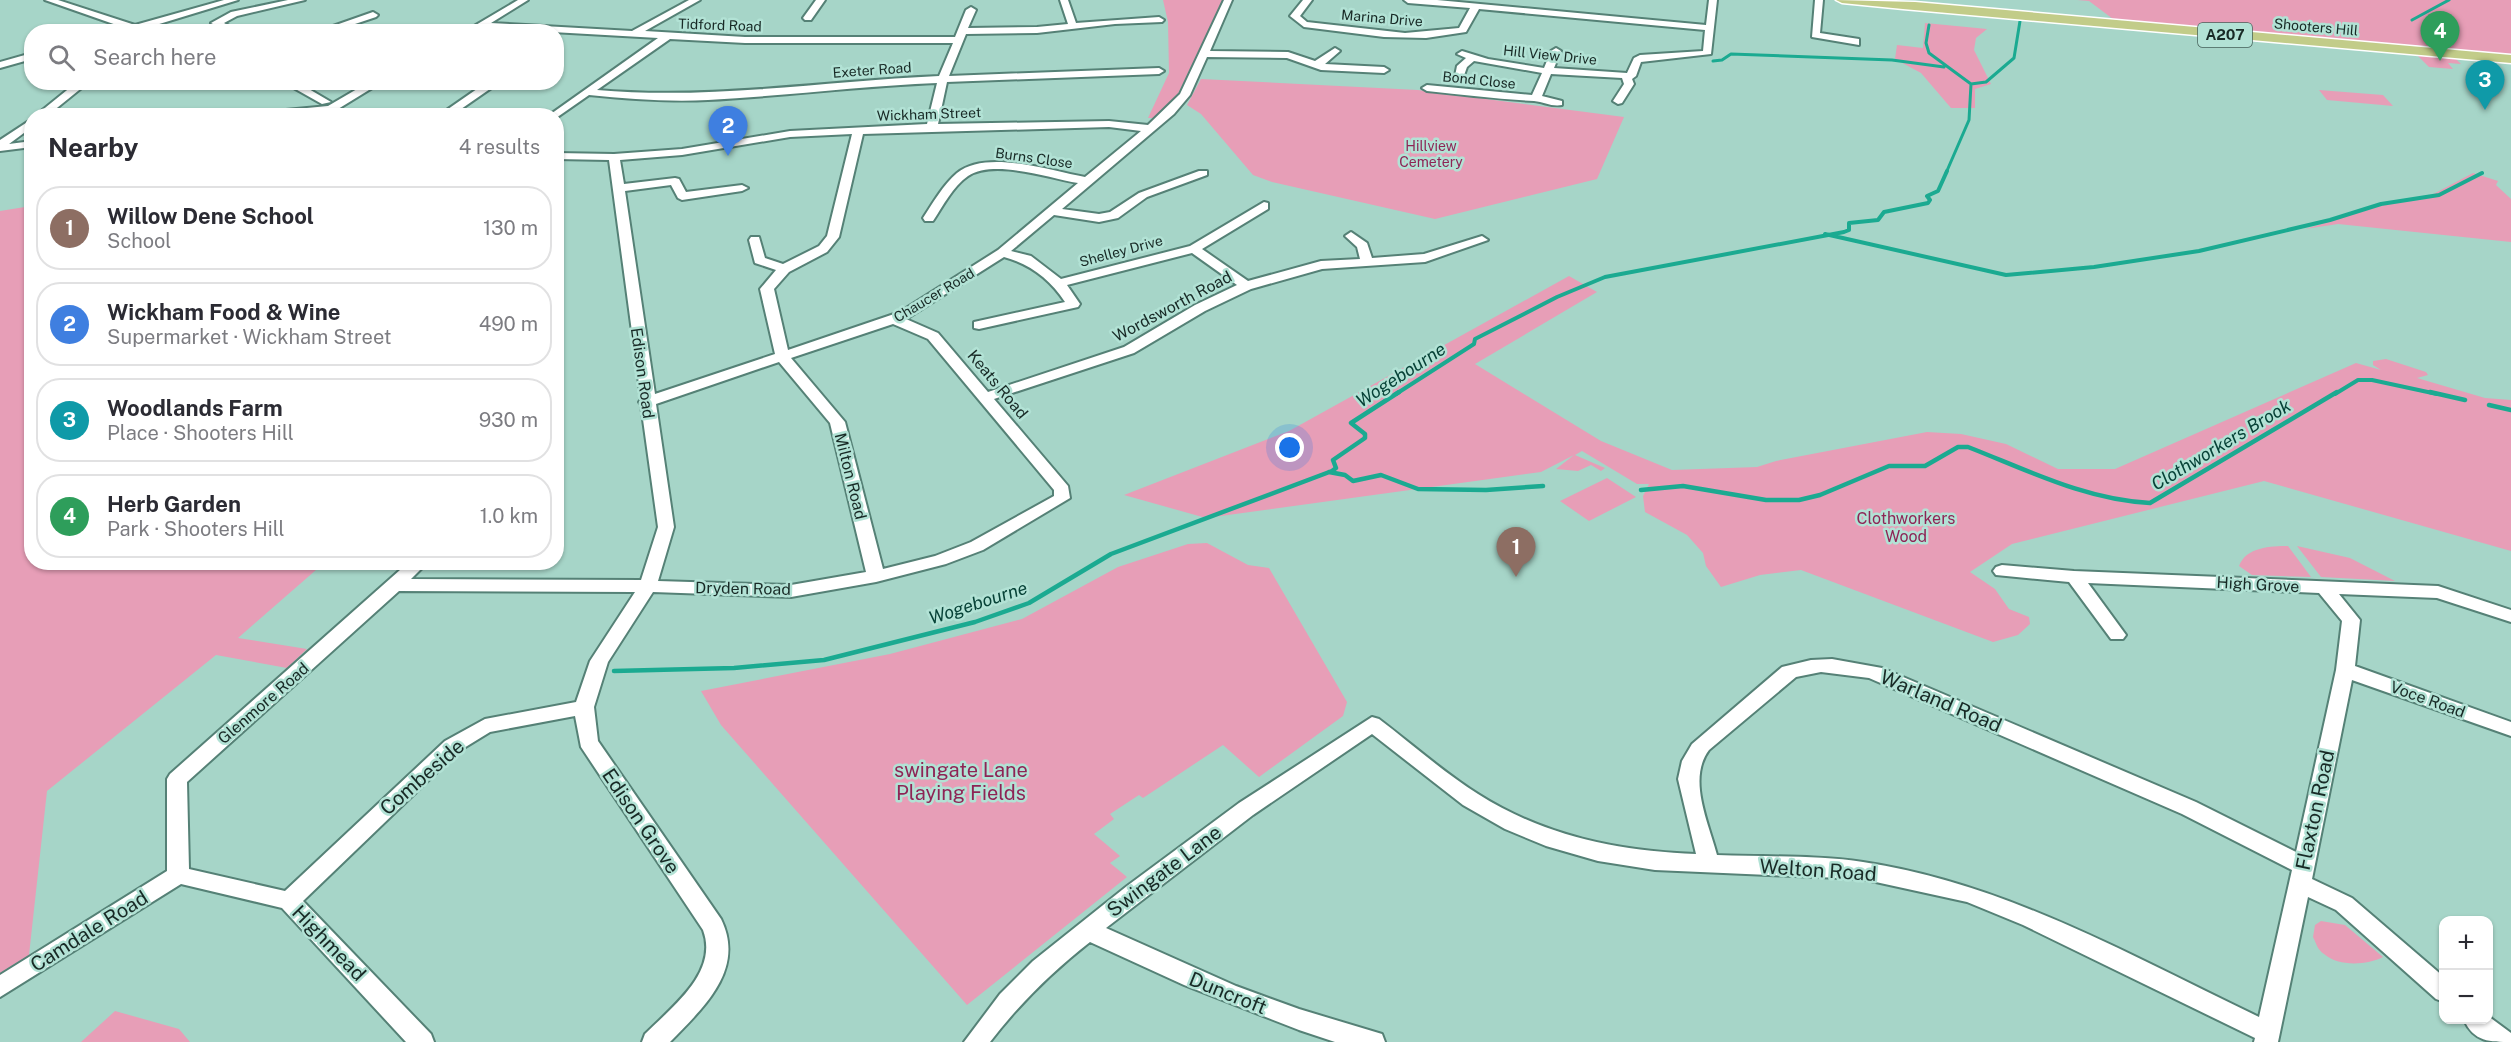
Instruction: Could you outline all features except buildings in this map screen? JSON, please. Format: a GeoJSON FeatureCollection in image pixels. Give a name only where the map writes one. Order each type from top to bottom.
{"type":"FeatureCollection","features":[{"type":"Feature","properties":{"kind":"main road","name":"A207"},"geometry":{"type":"LineString","coordinates":[[1842,0],[1898,4]]}},
{"type":"Feature","properties":{"kind":"main road","name":"Shooters Hill"},"geometry":{"type":"LineString","coordinates":[[1898,4],[2010,16],[2511,59]]}},
{"type":"Feature","properties":{"kind":"street"},"geometry":{"type":"LineString","coordinates":[[49,0],[120,24]]}},
{"type":"Feature","properties":{"kind":"street"},"geometry":{"type":"LineString","coordinates":[[157,24],[234,0]]}},
{"type":"Feature","properties":{"kind":"street"},"geometry":{"type":"LineString","coordinates":[[218,24],[216,23],[224,17],[301,0]]}},
{"type":"Feature","properties":{"kind":"street"},"geometry":{"type":"LineString","coordinates":[[483,24],[524,0]]}},
{"type":"Feature","properties":{"kind":"street"},"geometry":{"type":"LineString","coordinates":[[634,34],[696,0]]}},
{"type":"Feature","properties":{"kind":"street"},"geometry":{"type":"LineString","coordinates":[[808,18],[821,0]]}},
{"type":"Feature","properties":{"kind":"street"},"geometry":{"type":"LineString","coordinates":[[1064,0],[1073,26]]}},
{"type":"Feature","properties":{"kind":"street"},"geometry":{"type":"LineString","coordinates":[[1151,129],[1185,95],[1228,0]]}},
{"type":"Feature","properties":{"kind":"street","name":"Marina Drive"},"geometry":{"type":"LineString","coordinates":[[1308,0],[1294,16],[1304,24],[1418,36],[1445,35],[1463,30],[1476,6]]}},
{"type":"Feature","properties":{"kind":"street"},"geometry":{"type":"LineString","coordinates":[[1408,0],[1710,28]]}},
{"type":"Feature","properties":{"kind":"street"},"geometry":{"type":"LineString","coordinates":[[1618,101],[1629,84],[1626,77],[1634,75],[1638,60],[1643,57],[1707,56],[1713,0]]}},
{"type":"Feature","properties":{"kind":"street"},"geometry":{"type":"LineString","coordinates":[[1819,0],[1815,35],[1856,41]]}},
{"type":"Feature","properties":{"kind":"street"},"geometry":{"type":"LineString","coordinates":[[932,127],[943,79],[971,10]]}},
{"type":"Feature","properties":{"kind":"street"},"geometry":{"type":"LineString","coordinates":[[345,24],[373,15]]}},
{"type":"Feature","properties":{"kind":"street","name":"Tidford Road"},"geometry":{"type":"LineString","coordinates":[[564,29],[745,40],[960,35],[1160,20]]}},
{"type":"Feature","properties":{"kind":"street"},"geometry":{"type":"LineString","coordinates":[[564,38],[577,30]]}},
{"type":"Feature","properties":{"kind":"street"},"geometry":{"type":"LineString","coordinates":[[564,108],[666,36]]}},
{"type":"Feature","properties":{"kind":"street"},"geometry":{"type":"LineString","coordinates":[[1315,64],[1326,60],[1335,51]]}},
{"type":"Feature","properties":{"kind":"street","name":"Bond Close"},"geometry":{"type":"LineString","coordinates":[[1427,88],[1513,98],[1536,98],[1556,51]]}},
{"type":"Feature","properties":{"kind":"street"},"geometry":{"type":"LineString","coordinates":[[1203,54],[1288,55],[1330,68],[1385,67]]}},
{"type":"Feature","properties":{"kind":"street","name":"Hill View Drive"},"geometry":{"type":"LineString","coordinates":[[1458,79],[1467,57],[1547,71],[1626,77]]}},
{"type":"Feature","properties":{"kind":"street"},"geometry":{"type":"LineString","coordinates":[[0,65],[24,58]]}},
{"type":"Feature","properties":{"kind":"street","name":"Exeter Road"},"geometry":{"type":"LineString","coordinates":[[586,92],[644,97],[708,97],[943,79],[1159,70]]}},
{"type":"Feature","properties":{"kind":"street"},"geometry":{"type":"LineString","coordinates":[[50,108],[74,90]]}},
{"type":"Feature","properties":{"kind":"street"},"geometry":{"type":"LineString","coordinates":[[301,90],[331,108]]}},
{"type":"Feature","properties":{"kind":"street"},"geometry":{"type":"LineString","coordinates":[[313,108],[328,106],[361,90]]}},
{"type":"Feature","properties":{"kind":"street"},"geometry":{"type":"LineString","coordinates":[[455,108],[483,90]]}},
{"type":"Feature","properties":{"kind":"street"},"geometry":{"type":"LineString","coordinates":[[1536,98],[1557,103]]}},
{"type":"Feature","properties":{"kind":"street","name":"Wickham Street"},"geometry":{"type":"LineString","coordinates":[[564,156],[614,157],[682,152],[790,134],[932,127],[1109,124],[1151,129]]}},
{"type":"Feature","properties":{"kind":"street"},"geometry":{"type":"LineString","coordinates":[[0,147],[24,128]]}},
{"type":"Feature","properties":{"kind":"street","name":"Chaucer Road"},"geometry":{"type":"LineString","coordinates":[[646,402],[894,320],[955,285],[1002,253],[1151,129]]}},
{"type":"Feature","properties":{"kind":"street"},"geometry":{"type":"LineString","coordinates":[[783,358],[767,289],[784,268],[823,249],[833,237],[858,132]]}},
{"type":"Feature","properties":{"kind":"street"},"geometry":{"type":"LineString","coordinates":[[0,147],[24,145]]}},
{"type":"Feature","properties":{"kind":"street","name":"Edison Road"},"geometry":{"type":"LineString","coordinates":[[614,157],[646,402],[666,527],[648,586]]}},
{"type":"Feature","properties":{"kind":"street","name":"Burns Close"},"geometry":{"type":"LineString","coordinates":[[929,218],[961,176],[977,168],[999,166],[1086,182]]}},
{"type":"Feature","properties":{"kind":"street"},"geometry":{"type":"LineString","coordinates":[[1052,211],[1099,218],[1114,215],[1143,195],[1203,173]]}},
{"type":"Feature","properties":{"kind":"street"},"geometry":{"type":"LineString","coordinates":[[618,188],[675,181],[682,196],[742,188]]}},
{"type":"Feature","properties":{"kind":"street","name":"Shelley Drive"},"geometry":{"type":"LineString","coordinates":[[1059,283],[1194,249],[1264,206]]}},
{"type":"Feature","properties":{"kind":"street"},"geometry":{"type":"LineString","coordinates":[[1351,236],[1363,246],[1367,261]]}},
{"type":"Feature","properties":{"kind":"street"},"geometry":{"type":"LineString","coordinates":[[754,240],[759,260],[784,268]]}},
{"type":"Feature","properties":{"kind":"street","name":"Wordsworth Road"},"geometry":{"type":"LineString","coordinates":[[987,397],[1129,350],[1200,308],[1246,286],[1322,265],[1425,258],[1482,240]]}},
{"type":"Feature","properties":{"kind":"street"},"geometry":{"type":"LineString","coordinates":[[1194,249],[1246,286]]}},
{"type":"Feature","properties":{"kind":"street"},"geometry":{"type":"LineString","coordinates":[[979,326],[1073,304],[1059,283],[1027,259],[1002,253]]}},
{"type":"Feature","properties":{"kind":"street","name":"Keats Road"},"geometry":{"type":"LineString","coordinates":[[894,320],[933,336],[987,397],[1062,489]]}},
{"type":"Feature","properties":{"kind":"street","name":"Milton Road"},"geometry":{"type":"LineString","coordinates":[[783,358],[837,422],[876,576]]}},
{"type":"Feature","properties":{"kind":"street","name":"Dryden Road"},"geometry":{"type":"LineString","coordinates":[[397,585],[648,586],[791,591],[876,576],[940,560],[977,546],[1056,502],[1062,498],[1062,489]]}},
{"type":"Feature","properties":{"kind":"street","name":"Glenmore Road"},"geometry":{"type":"LineString","coordinates":[[178,875],[177,779],[412,570]]}},
{"type":"Feature","properties":{"kind":"street","name":"High Grove"},"geometry":{"type":"LineString","coordinates":[[2002,571],[2074,577],[2438,591],[2511,616]]}},
{"type":"Feature","properties":{"kind":"street"},"geometry":{"type":"LineString","coordinates":[[2074,577],[2117,635]]}},
{"type":"Feature","properties":{"kind":"street","name":"Edison Grove"},"geometry":{"type":"LineString","coordinates":[[648,586],[599,661],[584,707],[588,742],[712,926],[720,945],[716,966],[703,988],[654,1042]]}},
{"type":"Feature","properties":{"kind":"street","name":"Flaxton Road"},"geometry":{"type":"LineString","coordinates":[[2267,1038],[2345,670],[2351,620],[2324,587]]}},
{"type":"Feature","properties":{"kind":"street","name":"Warland Road"},"geometry":{"type":"LineString","coordinates":[[1709,864],[1688,779],[1689,767],[1694,755],[1702,745],[1789,672],[1802,667],[1835,665],[1875,673],[2189,807],[2302,874],[2344,904],[2439,988]]}},
{"type":"Feature","properties":{"kind":"street","name":"Voce Road"},"geometry":{"type":"LineString","coordinates":[[2345,670],[2511,729]]}},
{"type":"Feature","properties":{"kind":"street","name":"Combeside"},"geometry":{"type":"LineString","coordinates":[[289,901],[452,746],[485,726],[584,707]]}},
{"type":"Feature","properties":{"kind":"street","name":"Welton Road"},"geometry":{"type":"LineString","coordinates":[[1372,724],[1470,799],[1512,823],[1552,840],[1598,852],[1655,861],[1862,870],[1969,894],[2031,918],[2267,1038]]}},
{"type":"Feature","properties":{"kind":"street","name":"Swingate Lane"},"geometry":{"type":"LineString","coordinates":[[976,1042],[1017,993],[1088,930],[1246,809],[1372,724]]}},
{"type":"Feature","properties":{"kind":"street","name":"Highmead"},"geometry":{"type":"LineString","coordinates":[[178,875],[289,901],[422,1042]]}},
{"type":"Feature","properties":{"kind":"street","name":"Camdale Road"},"geometry":{"type":"LineString","coordinates":[[0,987],[178,875]]}},
{"type":"Feature","properties":{"kind":"street","name":"Duncroft"},"geometry":{"type":"LineString","coordinates":[[1088,930],[1159,965],[1251,1004],[1310,1026],[1373,1042]]}},
{"type":"Feature","properties":{"kind":"street"},"geometry":{"type":"LineString","coordinates":[[2481,1024],[2504,1042]]}},
{"type":"Feature","properties":{"kind":"green space"},"geometry":{"type":"Polygon","coordinates":[[[1163,0],[1223,0],[1177,96],[1155,118],[1148,118],[1169,73],[1168,22],[1163,0]]]}},
{"type":"Feature","properties":{"kind":"green space"},"geometry":{"type":"Polygon","coordinates":[[[2077,0],[2511,0],[2511,55],[2117,22],[2089,1],[2077,0]]]}},
{"type":"Feature","properties":{"kind":"green space"},"geometry":{"type":"Polygon","coordinates":[[[1925,23],[1987,29],[1976,38],[1974,50],[1991,84],[1975,89],[1975,108],[1951,108],[1921,73],[1895,59],[1897,45],[1923,48],[1925,23]]]}},
{"type":"Feature","properties":{"kind":"green space"},"geometry":{"type":"Polygon","coordinates":[[[2417,55],[2455,58],[2461,64],[2448,63],[2453,69],[2429,67],[2417,55]]]}},
{"type":"Feature","properties":{"kind":"green space","name":"Hillview Cemetery"},"geometry":{"type":"Polygon","coordinates":[[[1201,79],[1418,90],[1624,117],[1597,179],[1435,219],[1272,182],[1253,175],[1201,114],[1187,105],[1201,79]]]}},
{"type":"Feature","properties":{"kind":"green space"},"geometry":{"type":"Polygon","coordinates":[[[2319,90],[2383,95],[2393,106],[2327,100],[2319,90]]]}},
{"type":"Feature","properties":{"kind":"green space"},"geometry":{"type":"Polygon","coordinates":[[[2473,173],[2498,181],[2496,185],[2511,199],[2511,242],[2338,224],[2305,229],[2384,205],[2424,199],[2473,173]]]}},
{"type":"Feature","properties":{"kind":"green space"},"geometry":{"type":"Polygon","coordinates":[[[24,207],[24,570],[316,570],[238,638],[307,649],[287,668],[216,655],[47,791],[29,955],[0,973],[0,211],[24,207]]]}},
{"type":"Feature","properties":{"kind":"green space","name":"Clothworkers Wood"},"geometry":{"type":"Polygon","coordinates":[[[1569,276],[1597,292],[1475,364],[1601,441],[1672,470],[1757,467],[1776,461],[1927,432],[1961,434],[2006,444],[2058,469],[2115,469],[2356,363],[2381,370],[2373,365],[2373,361],[2386,359],[2426,372],[2428,375],[2417,378],[2485,398],[2511,400],[2511,551],[2264,481],[2012,544],[1970,572],[1995,589],[2009,609],[2029,617],[2030,624],[2018,635],[1993,642],[1801,570],[1760,575],[1721,587],[1706,566],[1703,553],[1687,535],[1645,512],[1643,496],[1649,484],[1637,484],[1582,451],[1575,455],[1605,468],[1601,471],[1591,465],[1578,471],[1556,469],[1574,455],[1541,472],[1206,518],[1124,495],[1289,431],[1569,276]]]}},
{"type":"Feature","properties":{"kind":"green space"},"geometry":{"type":"Polygon","coordinates":[[[1607,478],[1636,497],[1589,521],[1560,501],[1607,478]]]}},
{"type":"Feature","properties":{"kind":"green space","name":"swingate Lane Playing Fields"},"geometry":{"type":"Polygon","coordinates":[[[1207,543],[1248,565],[1269,568],[1347,702],[1343,716],[1259,777],[1223,745],[1143,798],[1139,795],[1110,814],[1114,819],[1094,834],[1120,856],[1110,863],[1127,877],[967,1005],[721,725],[701,691],[890,654],[1022,619],[1118,567],[1188,544],[1207,543]]]}},
{"type":"Feature","properties":{"kind":"green space"},"geometry":{"type":"Polygon","coordinates":[[[2288,546],[2311,577],[2252,575],[2239,566],[2242,560],[2253,551],[2267,547],[2288,546]]]}},
{"type":"Feature","properties":{"kind":"green space"},"geometry":{"type":"Polygon","coordinates":[[[2297,546],[2350,558],[2395,581],[2321,577],[2297,546]]]}},
{"type":"Feature","properties":{"kind":"green space"},"geometry":{"type":"Polygon","coordinates":[[[2321,921],[2345,925],[2383,957],[2369,962],[2353,963],[2330,958],[2317,947],[2313,937],[2315,925],[2321,921]]]}},
{"type":"Feature","properties":{"kind":"green space"},"geometry":{"type":"Polygon","coordinates":[[[115,1011],[179,1029],[190,1042],[81,1042],[115,1011]]]}},
{"type":"Feature","properties":{"kind":"waterway"},"geometry":{"type":"LineString","coordinates":[[2412,20],[2449,0]]}},
{"type":"Feature","properties":{"kind":"waterway","name":"Wogebourne"},"geometry":{"type":"LineString","coordinates":[[1971,84],[1986,82],[2014,58],[2020,21]]}},
{"type":"Feature","properties":{"kind":"waterway"},"geometry":{"type":"LineString","coordinates":[[1929,25],[1926,43],[1929,53],[1971,84]]}},
{"type":"Feature","properties":{"kind":"waterway"},"geometry":{"type":"LineString","coordinates":[[1713,61],[1722,60],[1731,54],[1892,60],[1944,67]]}},
{"type":"Feature","properties":{"kind":"waterway","name":"Wogebourne"},"geometry":{"type":"LineString","coordinates":[[1946,173],[1969,120],[1971,84]]}},
{"type":"Feature","properties":{"kind":"waterway","name":"Wogebourne"},"geometry":{"type":"LineString","coordinates":[[1829,235],[1849,230],[1849,223],[1878,220],[1884,212],[1928,203],[1930,200],[1927,196],[1938,191],[1947,171]]}},
{"type":"Feature","properties":{"kind":"waterway"},"geometry":{"type":"LineString","coordinates":[[1829,235],[2006,275],[2094,267],[2199,251],[2330,220],[2381,204],[2439,195],[2482,173]]}},
{"type":"Feature","properties":{"kind":"waterway","name":"Wogebourne"},"geometry":{"type":"LineString","coordinates":[[1396,394],[1474,344],[1475,339],[1557,297],[1605,277],[1829,235]]}},
{"type":"Feature","properties":{"kind":"waterway","name":"Clothworkers Brook"},"geometry":{"type":"LineString","coordinates":[[2335,394],[2358,380],[2372,380],[2437,394]]}},
{"type":"Feature","properties":{"kind":"waterway","name":"Wogebourne"},"geometry":{"type":"LineString","coordinates":[[1329,472],[1336,468],[1333,460],[1365,438],[1365,434],[1351,423],[1399,392]]}},
{"type":"Feature","properties":{"kind":"waterway","name":"Clothworkers Brook"},"geometry":{"type":"LineString","coordinates":[[1641,490],[1683,486],[1766,500],[1799,500],[1820,495],[1889,466],[1925,466],[1958,447],[1968,447],[2080,490],[2126,501],[2150,503],[2337,392]]}},
{"type":"Feature","properties":{"kind":"waterway","name":"Clothworkers Brook"},"geometry":{"type":"LineString","coordinates":[[2430,392],[2465,400]]}},
{"type":"Feature","properties":{"kind":"waterway","name":"Clothworkers Brook"},"geometry":{"type":"LineString","coordinates":[[2489,405],[2511,410]]}},
{"type":"Feature","properties":{"kind":"waterway","name":"Wogebourne"},"geometry":{"type":"LineString","coordinates":[[614,671],[734,668],[824,660],[975,622],[1029,603],[1111,554],[1329,472]]}},
{"type":"Feature","properties":{"kind":"waterway","name":"Clothworkers Brook"},"geometry":{"type":"LineString","coordinates":[[1329,472],[1345,475],[1353,481],[1381,475],[1418,489],[1486,490],[1543,486]]}},
{"type":"Feature","properties":{"kind":"place","name":"Herb Garden"},"geometry":{"type":"Point","coordinates":[2440,61]}},
{"type":"Feature","properties":{"kind":"place","name":"Woodlands Farm"},"geometry":{"type":"Point","coordinates":[2485,110]}},
{"type":"Feature","properties":{"kind":"place","name":"Wickham Food & Wine"},"geometry":{"type":"Point","coordinates":[728,156]}},
{"type":"Feature","properties":{"kind":"place","name":"Willow Dene School"},"geometry":{"type":"Point","coordinates":[1516,577]}}]}
